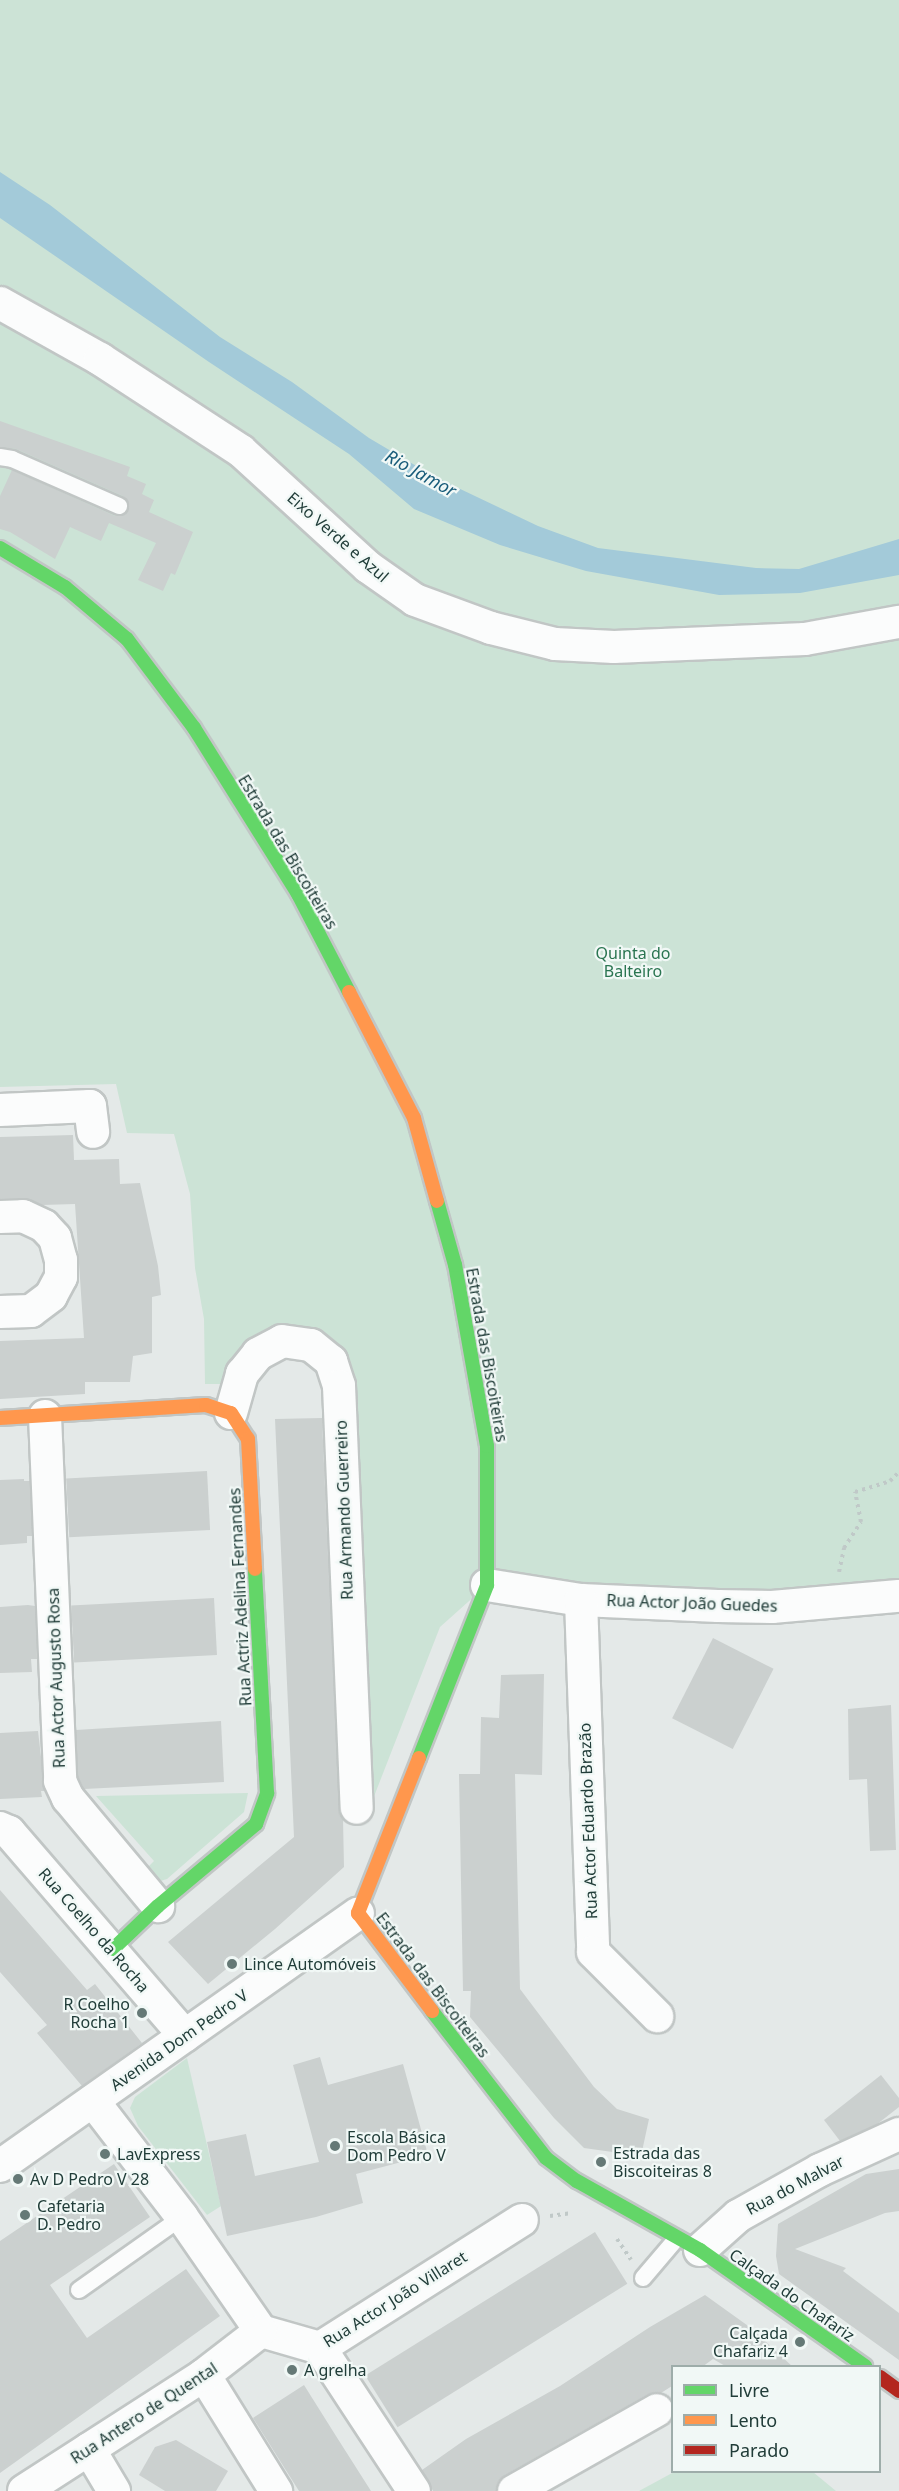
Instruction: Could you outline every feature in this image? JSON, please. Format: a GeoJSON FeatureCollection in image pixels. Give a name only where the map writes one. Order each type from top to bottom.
{"type":"FeatureCollection","features":[{"type":"Feature","properties":{"kind":"street","name":"Eixo Verde e Azul"},"geometry":{"type":"LineString","coordinates":[[0,303],[100,359],[241,451],[368,567],[415,600],[491,628],[555,644],[614,647],[805,639],[899,622]]}},
{"type":"Feature","properties":{"kind":"street","name":"Estrada das Biscoiteiras"},"geometry":{"type":"LineString","coordinates":[[0,548],[65,586],[127,639],[194,728],[298,894],[414,1118],[455,1265],[487,1446],[487,1585],[358,1912],[520,2129],[546,2158],[576,2181],[689,2244]]}},
{"type":"Feature","properties":{"kind":"street"},"geometry":{"type":"LineString","coordinates":[[0,1110],[90,1106],[93,1132]]}},
{"type":"Feature","properties":{"kind":"street"},"geometry":{"type":"LineString","coordinates":[[0,1217],[23,1216],[44,1226],[55,1238],[61,1260],[61,1277],[51,1296],[32,1311],[0,1312]]}},
{"type":"Feature","properties":{"kind":"street","name":"Rua Armando Guerreiro"},"geometry":{"type":"LineString","coordinates":[[231,1413],[242,1374],[258,1354],[282,1341],[311,1345],[331,1361],[339,1386],[357,1808]]}},
{"type":"Feature","properties":{"kind":"street"},"geometry":{"type":"LineString","coordinates":[[0,1418],[206,1405],[231,1413]]}},
{"type":"Feature","properties":{"kind":"street","name":"Rua Actriz Adelina Fernandes"},"geometry":{"type":"LineString","coordinates":[[112,1949],[158,1906],[256,1824],[267,1793],[248,1439],[231,1413]]}},
{"type":"Feature","properties":{"kind":"street","name":"Rua Actor Augusto Rosa"},"geometry":{"type":"LineString","coordinates":[[45,1416],[60,1781],[68,1798],[158,1906]]}},
{"type":"Feature","properties":{"kind":"street","name":"Rua Actor João Guedes"},"geometry":{"type":"LineString","coordinates":[[487,1585],[581,1600],[772,1607],[899,1596]]}},
{"type":"Feature","properties":{"kind":"street","name":"Rua Actor Eduardo Brazão"},"geometry":{"type":"LineString","coordinates":[[581,1600],[593,1952],[657,2016]]}},
{"type":"Feature","properties":{"kind":"street","name":"Rua Coelho da Rocha"},"geometry":{"type":"LineString","coordinates":[[0,1828],[9,1832],[185,2036]]}},
{"type":"Feature","properties":{"kind":"street","name":"Avenida Dom Pedro V"},"geometry":{"type":"LineString","coordinates":[[0,2166],[358,1912]]}},
{"type":"Feature","properties":{"kind":"street"},"geometry":{"type":"LineString","coordinates":[[93,2101],[182,2217],[261,2331]]}},
{"type":"Feature","properties":{"kind":"street","name":"Rua do Malvar"},"geometry":{"type":"LineString","coordinates":[[689,2244],[820,2170],[899,2134]]}},
{"type":"Feature","properties":{"kind":"street","name":"Rua Actor João Villaret"},"geometry":{"type":"LineString","coordinates":[[261,2331],[320,2348],[522,2220]]}},
{"type":"Feature","properties":{"kind":"street","name":"Calçada do Chafariz"},"geometry":{"type":"LineString","coordinates":[[689,2244],[862,2365]]}},
{"type":"Feature","properties":{"kind":"street","name":"Rua Antero de Quental"},"geometry":{"type":"LineString","coordinates":[[24,2491],[204,2375],[261,2331]]}},
{"type":"Feature","properties":{"kind":"street"},"geometry":{"type":"LineString","coordinates":[[320,2348],[414,2491]]}},
{"type":"Feature","properties":{"kind":"street"},"geometry":{"type":"LineString","coordinates":[[204,2375],[276,2491]]}},
{"type":"Feature","properties":{"kind":"street"},"geometry":{"type":"LineString","coordinates":[[881,2378],[899,2391]]}},
{"type":"Feature","properties":{"kind":"street"},"geometry":{"type":"LineString","coordinates":[[514,2491],[657,2410]]}},
{"type":"Feature","properties":{"kind":"street"},"geometry":{"type":"LineString","coordinates":[[89,2449],[114,2491]]}},
{"type":"Feature","properties":{"kind":"lane"},"geometry":{"type":"LineString","coordinates":[[0,457],[12,459],[119,506]]}},
{"type":"Feature","properties":{"kind":"lane"},"geometry":{"type":"LineString","coordinates":[[79,2290],[182,2217]]}},
{"type":"Feature","properties":{"kind":"lane"},"geometry":{"type":"LineString","coordinates":[[644,2278],[689,2244]]}},
{"type":"Feature","properties":{"kind":"path"},"geometry":{"type":"LineString","coordinates":[[834,1603],[844,1548],[861,1522],[855,1492],[890,1481],[899,1472]]}},
{"type":"Feature","properties":{"kind":"path"},"geometry":{"type":"LineString","coordinates":[[522,2220],[583,2211]]}},
{"type":"Feature","properties":{"kind":"path"},"geometry":{"type":"LineString","coordinates":[[610,2229],[644,2278]]}},
{"type":"Feature","properties":{"kind":"green space","name":"Quinta do Balteiro"},"geometry":{"type":"Polygon","coordinates":[[[0,0],[899,0],[899,1596],[487,1585],[440,1627],[373,1799],[352,1417],[317,1337],[225,1384],[205,1384],[204,1319],[195,1268],[190,1194],[174,1134],[127,1133],[116,1084],[0,1087],[0,0]]]}},
{"type":"Feature","properties":{"kind":"green space"},"geometry":{"type":"Polygon","coordinates":[[[248,1793],[244,1812],[167,1879],[157,1882],[142,1873],[154,1861],[96,1796],[248,1793]]]}},
{"type":"Feature","properties":{"kind":"green space"},"geometry":{"type":"Polygon","coordinates":[[[187,2058],[221,2206],[207,2215],[138,2126],[130,2108],[135,2097],[187,2058]]]}},
{"type":"Feature","properties":{"kind":"green space"},"geometry":{"type":"Polygon","coordinates":[[[672,2473],[814,2473],[836,2491],[639,2491],[672,2473]]]}},
{"type":"Feature","properties":{"kind":"water","name":"Rio Jamor"},"geometry":{"type":"Polygon","coordinates":[[[0,172],[50,205],[220,337],[292,382],[369,438],[435,477],[538,526],[598,548],[756,568],[799,569],[899,539],[899,575],[800,593],[719,595],[586,571],[500,545],[414,509],[349,454],[209,362],[0,218],[0,172]]]}},
{"type":"Feature","properties":{"kind":"building"},"geometry":{"type":"Polygon","coordinates":[[[0,421],[130,467],[127,476],[146,484],[142,494],[154,500],[149,512],[193,532],[175,575],[171,573],[163,591],[138,580],[156,543],[109,523],[101,541],[70,527],[55,559],[10,532],[0,529],[0,496],[12,470],[115,516],[125,515],[129,505],[123,496],[16,449],[0,447],[0,421]]]}},
{"type":"Feature","properties":{"kind":"building"},"geometry":{"type":"Polygon","coordinates":[[[73,1135],[74,1160],[119,1159],[120,1184],[140,1183],[158,1266],[161,1295],[152,1297],[152,1353],[133,1356],[130,1382],[85,1382],[85,1394],[0,1399],[0,1341],[84,1338],[75,1204],[42,1205],[23,1198],[0,1199],[0,1137],[73,1135]]]}},
{"type":"Feature","properties":{"kind":"building"},"geometry":{"type":"Polygon","coordinates":[[[322,1418],[339,1809],[343,1819],[344,1867],[275,1929],[208,1984],[168,1942],[294,1837],[275,1419],[322,1418]]]}},
{"type":"Feature","properties":{"kind":"building"},"geometry":{"type":"Polygon","coordinates":[[[207,1471],[210,1530],[69,1537],[66,1478],[207,1471]]]}},
{"type":"Feature","properties":{"kind":"building"},"geometry":{"type":"Polygon","coordinates":[[[24,1479],[24,1481],[30,1481],[32,1536],[27,1536],[27,1543],[0,1545],[0,1480],[24,1479]]]}},
{"type":"Feature","properties":{"kind":"building"},"geometry":{"type":"Polygon","coordinates":[[[214,1598],[217,1655],[74,1662],[71,1605],[214,1598]]]}},
{"type":"Feature","properties":{"kind":"building"},"geometry":{"type":"Polygon","coordinates":[[[35,1606],[37,1659],[31,1659],[32,1672],[0,1673],[0,1607],[35,1606]]]}},
{"type":"Feature","properties":{"kind":"building"},"geometry":{"type":"Polygon","coordinates":[[[713,1638],[774,1669],[733,1749],[672,1718],[713,1638]]]}},
{"type":"Feature","properties":{"kind":"building"},"geometry":{"type":"Polygon","coordinates":[[[544,1674],[542,1775],[515,1774],[520,1989],[594,2087],[617,2109],[649,2119],[641,2156],[584,2148],[554,2118],[470,2017],[471,1991],[463,1991],[459,1774],[480,1774],[481,1717],[499,1718],[501,1675],[544,1674]]]}},
{"type":"Feature","properties":{"kind":"building"},"geometry":{"type":"Polygon","coordinates":[[[891,1705],[896,1850],[870,1851],[867,1779],[849,1780],[848,1709],[891,1705]]]}},
{"type":"Feature","properties":{"kind":"building"},"geometry":{"type":"Polygon","coordinates":[[[221,1721],[224,1782],[84,1789],[78,1777],[76,1730],[221,1721]]]}},
{"type":"Feature","properties":{"kind":"building"},"geometry":{"type":"Polygon","coordinates":[[[38,1731],[45,1791],[41,1791],[42,1797],[0,1799],[0,1733],[38,1731]]]}},
{"type":"Feature","properties":{"kind":"building"},"geometry":{"type":"Polygon","coordinates":[[[0,1890],[87,1990],[95,1984],[142,2043],[82,2086],[37,2033],[47,2025],[0,1972],[0,1890]]]}},
{"type":"Feature","properties":{"kind":"building"},"geometry":{"type":"Polygon","coordinates":[[[320,2057],[328,2085],[403,2064],[428,2155],[356,2174],[363,2203],[316,2217],[227,2236],[207,2142],[246,2134],[255,2176],[319,2162],[293,2065],[320,2057]]]}},
{"type":"Feature","properties":{"kind":"building"},"geometry":{"type":"Polygon","coordinates":[[[881,2075],[899,2098],[899,2107],[876,2125],[840,2141],[824,2120],[881,2075]]]}},
{"type":"Feature","properties":{"kind":"building"},"geometry":{"type":"Polygon","coordinates":[[[114,2164],[150,2217],[50,2285],[87,2338],[186,2269],[220,2316],[0,2473],[0,2241],[114,2164]]]}},
{"type":"Feature","properties":{"kind":"building"},"geometry":{"type":"Polygon","coordinates":[[[899,2169],[899,2211],[885,2213],[795,2249],[846,2268],[843,2271],[899,2313],[899,2360],[779,2274],[776,2256],[778,2224],[866,2174],[899,2169]]]}},
{"type":"Feature","properties":{"kind":"building"},"geometry":{"type":"Polygon","coordinates":[[[595,2232],[627,2284],[398,2427],[365,2376],[595,2232]]]}},
{"type":"Feature","properties":{"kind":"building"},"geometry":{"type":"Polygon","coordinates":[[[705,2295],[751,2328],[791,2365],[724,2365],[713,2359],[705,2365],[671,2365],[671,2387],[661,2393],[648,2394],[505,2475],[498,2482],[496,2491],[433,2491],[422,2470],[466,2439],[560,2386],[650,2327],[705,2295]]]}},
{"type":"Feature","properties":{"kind":"building"},"geometry":{"type":"Polygon","coordinates":[[[304,2385],[371,2491],[299,2491],[253,2418],[304,2385]]]}},
{"type":"Feature","properties":{"kind":"building"},"geometry":{"type":"Polygon","coordinates":[[[176,2440],[228,2471],[216,2491],[165,2491],[139,2475],[155,2447],[176,2440]]]}},
{"type":"Feature","properties":{"kind":"traffic: fast"},"geometry":{"type":"LineString","coordinates":[[0,548],[65,587],[127,639],[194,728],[298,894],[349,992]]}},
{"type":"Feature","properties":{"kind":"traffic: fast"},"geometry":{"type":"LineString","coordinates":[[419,1758],[487,1585],[487,1446],[455,1265],[437,1201]]}},
{"type":"Feature","properties":{"kind":"traffic: fast"},"geometry":{"type":"LineString","coordinates":[[113,1949],[158,1906],[256,1824],[267,1793],[255,1569]]}},
{"type":"Feature","properties":{"kind":"traffic: fast"},"geometry":{"type":"LineString","coordinates":[[432,2011],[546,2158],[577,2181],[700,2250],[864,2365]]}},
{"type":"Feature","properties":{"kind":"traffic: slow"},"geometry":{"type":"LineString","coordinates":[[349,992],[414,1118],[437,1201]]}},
{"type":"Feature","properties":{"kind":"traffic: slow"},"geometry":{"type":"LineString","coordinates":[[0,1418],[206,1405],[231,1413],[248,1439],[255,1569]]}},
{"type":"Feature","properties":{"kind":"traffic: slow"},"geometry":{"type":"LineString","coordinates":[[419,1758],[358,1913],[432,2011]]}},
{"type":"Feature","properties":{"kind":"traffic: jam"},"geometry":{"type":"LineString","coordinates":[[881,2378],[899,2391]]}},
{"type":"Feature","properties":{"kind":"place","name":"Lince Automóveis"},"geometry":{"type":"Point","coordinates":[232,1964]}},
{"type":"Feature","properties":{"kind":"place","name":"R Coelho Rocha 1"},"geometry":{"type":"Point","coordinates":[142,2013]}},
{"type":"Feature","properties":{"kind":"place","name":"Escola Básica Dom Pedro V"},"geometry":{"type":"Point","coordinates":[335,2146]}},
{"type":"Feature","properties":{"kind":"place","name":"LavExpress"},"geometry":{"type":"Point","coordinates":[105,2154]}},
{"type":"Feature","properties":{"kind":"place","name":"Estrada das Biscoiteiras 8"},"geometry":{"type":"Point","coordinates":[601,2162]}},
{"type":"Feature","properties":{"kind":"place","name":"Av D Pedro V 28"},"geometry":{"type":"Point","coordinates":[18,2179]}},
{"type":"Feature","properties":{"kind":"place","name":"Cafetaria D. Pedro"},"geometry":{"type":"Point","coordinates":[25,2215]}},
{"type":"Feature","properties":{"kind":"place","name":"Calçada Chafariz 4"},"geometry":{"type":"Point","coordinates":[800,2342]}},
{"type":"Feature","properties":{"kind":"place","name":"A grelha"},"geometry":{"type":"Point","coordinates":[292,2370]}}]}
